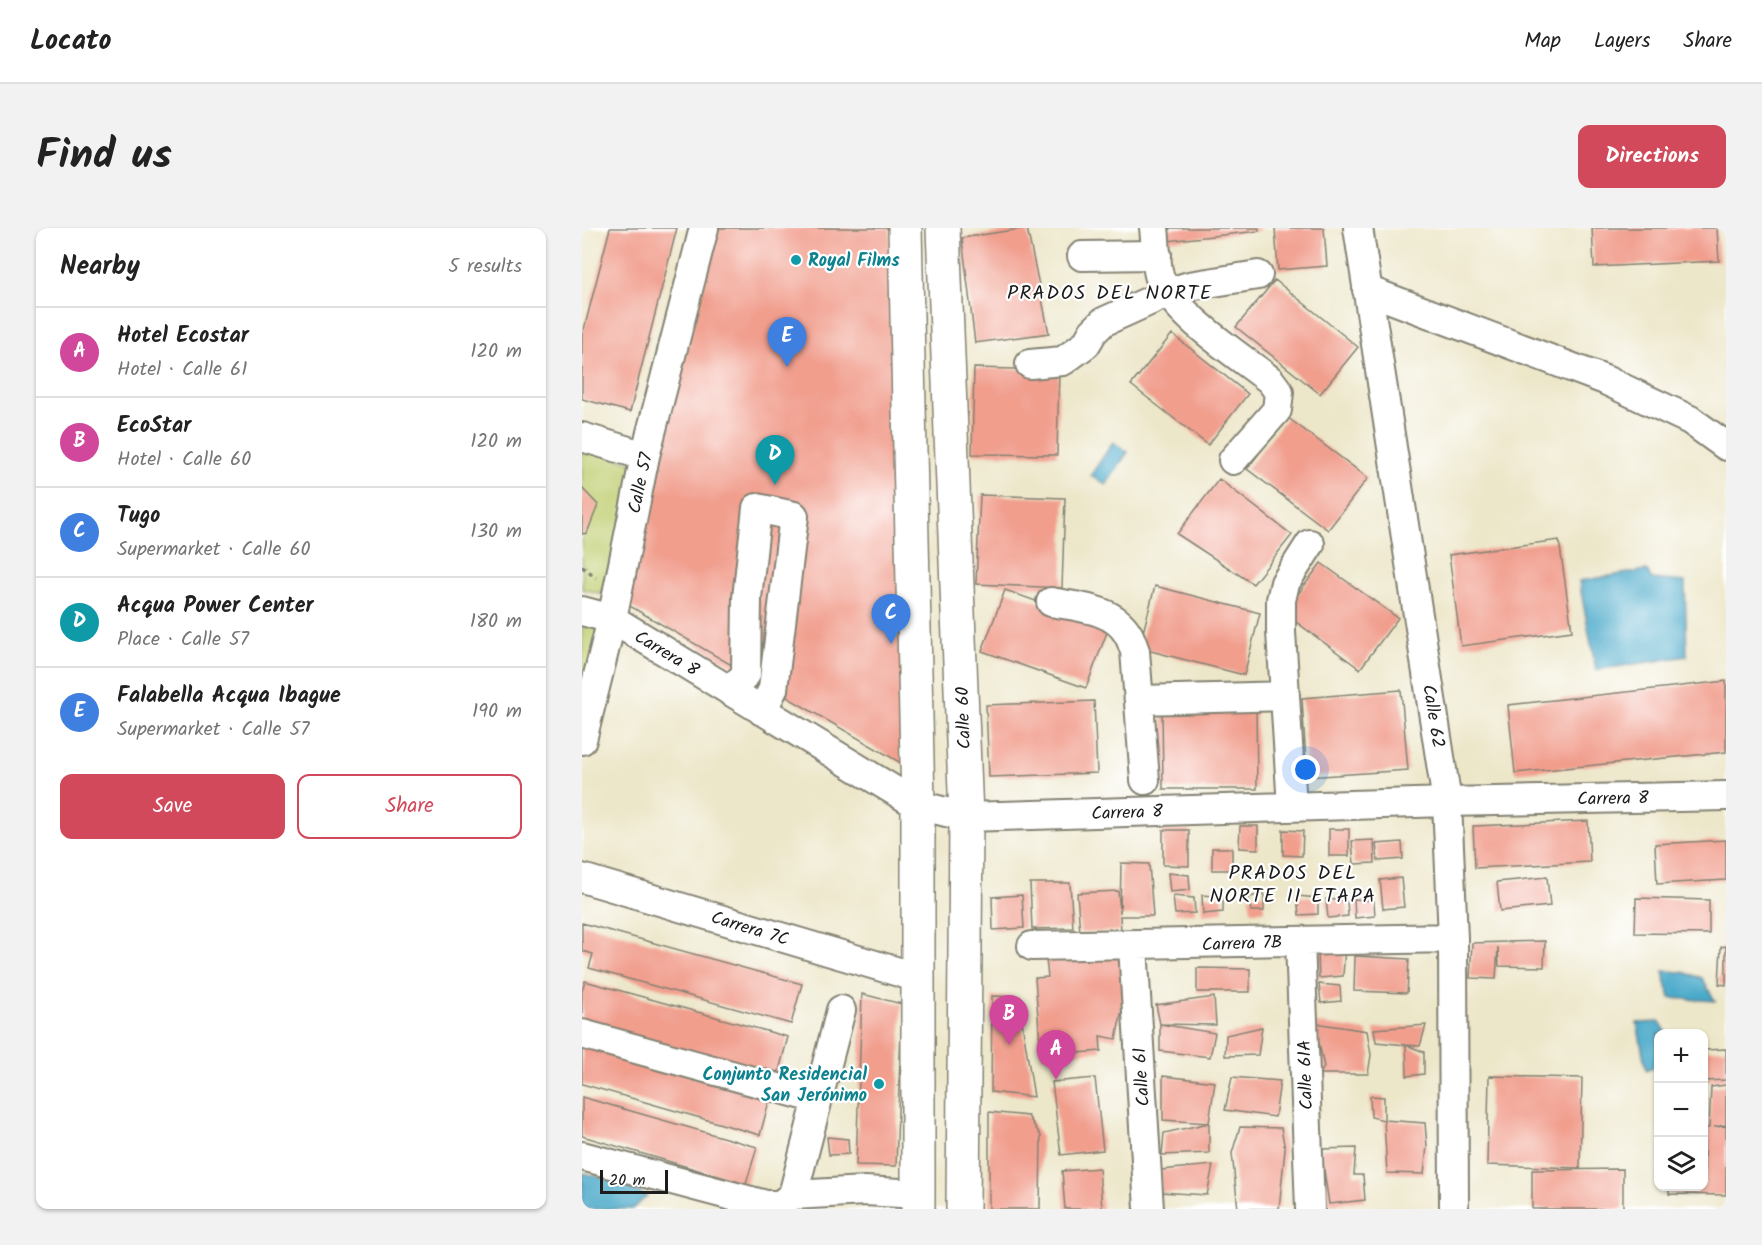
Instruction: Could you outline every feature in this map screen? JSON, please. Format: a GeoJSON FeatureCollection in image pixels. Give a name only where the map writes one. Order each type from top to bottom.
{"type":"FeatureCollection","features":[{"type":"Feature","properties":{"kind":"main road"},"geometry":{"type":"LineString","coordinates":[[905,228],[918,806],[918,1202]]}},
{"type":"Feature","properties":{"kind":"main road","name":"Calle 60"},"geometry":{"type":"LineString","coordinates":[[943,228],[966,817],[963,1209]]}},
{"type":"Feature","properties":{"kind":"street","name":"Calle 57"},"geometry":{"type":"LineString","coordinates":[[582,740],[612,619],[645,456],[704,228]]}},
{"type":"Feature","properties":{"kind":"street","name":"Calle 62"},"geometry":{"type":"LineString","coordinates":[[1358,228],[1447,802],[1453,938],[1454,1209]]}},
{"type":"Feature","properties":{"kind":"street"},"geometry":{"type":"LineString","coordinates":[[1082,256],[1156,242],[1159,275],[1167,293],[1185,314],[1270,380],[1279,392],[1277,410],[1233,460]]}},
{"type":"Feature","properties":{"kind":"street"},"geometry":{"type":"LineString","coordinates":[[1030,364],[1063,361],[1086,344],[1103,322],[1167,293],[1189,286],[1258,275]]}},
{"type":"Feature","properties":{"kind":"street"},"geometry":{"type":"LineString","coordinates":[[1367,290],[1605,380],[1690,420],[1726,446]]}},
{"type":"Feature","properties":{"kind":"street"},"geometry":{"type":"LineString","coordinates":[[582,437],[645,456]]}},
{"type":"Feature","properties":{"kind":"street"},"geometry":{"type":"LineString","coordinates":[[730,691],[746,674],[747,598],[757,508],[794,516],[773,689],[762,711]]}},
{"type":"Feature","properties":{"kind":"street"},"geometry":{"type":"LineString","coordinates":[[1292,807],[1281,600],[1285,583],[1310,544]]}},
{"type":"Feature","properties":{"kind":"street"},"geometry":{"type":"LineString","coordinates":[[1051,602],[1094,610],[1114,619],[1128,633],[1135,651],[1145,780]]}},
{"type":"Feature","properties":{"kind":"street","name":"Carrera 8"},"geometry":{"type":"LineString","coordinates":[[582,611],[612,619],[918,806],[966,817],[1726,796]]}},
{"type":"Feature","properties":{"kind":"street"},"geometry":{"type":"LineString","coordinates":[[1140,700],[1285,696]]}},
{"type":"Feature","properties":{"kind":"street","name":"Carrera 7C"},"geometry":{"type":"LineString","coordinates":[[582,878],[919,978]]}},
{"type":"Feature","properties":{"kind":"street","name":"Carrera 7B"},"geometry":{"type":"LineString","coordinates":[[1032,946],[1133,946],[1453,938]]}},
{"type":"Feature","properties":{"kind":"street","name":"Calle 61A"},"geometry":{"type":"LineString","coordinates":[[1300,941],[1310,1209]]}},
{"type":"Feature","properties":{"kind":"street","name":"Calle 61"},"geometry":{"type":"LineString","coordinates":[[1133,946],[1149,1209]]}},
{"type":"Feature","properties":{"kind":"street"},"geometry":{"type":"LineString","coordinates":[[794,1195],[841,1010]]}},
{"type":"Feature","properties":{"kind":"street"},"geometry":{"type":"LineString","coordinates":[[582,1034],[818,1099]]}},
{"type":"Feature","properties":{"kind":"street"},"geometry":{"type":"LineString","coordinates":[[582,1156],[766,1205],[780,1205],[794,1195],[865,1191],[918,1202]]}},
{"type":"Feature","properties":{"kind":"green space"},"geometry":{"type":"Polygon","coordinates":[[[582,448],[637,464],[603,594],[582,589],[582,448]]]}},
{"type":"Feature","properties":{"kind":"green space"},"geometry":{"type":"Polygon","coordinates":[[[582,619],[600,624],[587,681],[582,679],[582,619]]]}},
{"type":"Feature","properties":{"kind":"water"},"geometry":{"type":"Polygon","coordinates":[[[1113,442],[1128,452],[1106,485],[1091,475],[1113,442]]]}},
{"type":"Feature","properties":{"kind":"water"},"geometry":{"type":"Polygon","coordinates":[[[1646,570],[1652,579],[1685,582],[1687,656],[1596,670],[1579,581],[1646,570]]]}},
{"type":"Feature","properties":{"kind":"water"},"geometry":{"type":"Polygon","coordinates":[[[1663,971],[1683,972],[1702,978],[1715,1001],[1670,998],[1663,971]]]}},
{"type":"Feature","properties":{"kind":"water"},"geometry":{"type":"Polygon","coordinates":[[[1660,1022],[1664,1029],[1654,1029],[1654,1067],[1646,1070],[1637,1023],[1660,1022]]]}},
{"type":"Feature","properties":{"kind":"water"},"geometry":{"type":"Polygon","coordinates":[[[583,1173],[609,1179],[647,1196],[633,1209],[582,1209],[583,1173]]]}},
{"type":"Feature","properties":{"kind":"building"},"geometry":{"type":"Polygon","coordinates":[[[610,228],[677,228],[630,412],[582,399],[582,337],[610,228]]]}},
{"type":"Feature","properties":{"kind":"building"},"geometry":{"type":"Polygon","coordinates":[[[719,228],[890,228],[913,770],[621,601],[719,228]]]}},
{"type":"Feature","properties":{"kind":"building"},"geometry":{"type":"Polygon","coordinates":[[[1027,228],[1049,333],[975,343],[962,238],[1027,228]]]}},
{"type":"Feature","properties":{"kind":"building"},"geometry":{"type":"Polygon","coordinates":[[[1166,228],[1259,228],[1259,231],[1167,241],[1166,228]]]}},
{"type":"Feature","properties":{"kind":"building"},"geometry":{"type":"Polygon","coordinates":[[[1275,228],[1324,228],[1327,266],[1278,270],[1275,228]]]}},
{"type":"Feature","properties":{"kind":"building"},"geometry":{"type":"Polygon","coordinates":[[[1592,228],[1717,228],[1719,261],[1594,267],[1592,228]]]}},
{"type":"Feature","properties":{"kind":"building"},"geometry":{"type":"Polygon","coordinates":[[[1275,280],[1358,347],[1320,394],[1236,327],[1275,280]]]}},
{"type":"Feature","properties":{"kind":"building"},"geometry":{"type":"Polygon","coordinates":[[[1172,334],[1248,394],[1208,445],[1131,385],[1172,334]]]}},
{"type":"Feature","properties":{"kind":"building"},"geometry":{"type":"Polygon","coordinates":[[[974,368],[1059,370],[1057,455],[972,454],[974,368]]]}},
{"type":"Feature","properties":{"kind":"building"},"geometry":{"type":"Polygon","coordinates":[[[1287,417],[1368,478],[1328,530],[1247,469],[1287,417]]]}},
{"type":"Feature","properties":{"kind":"building"},"geometry":{"type":"Polygon","coordinates":[[[1219,479],[1292,535],[1253,584],[1177,534],[1219,479]]]}},
{"type":"Feature","properties":{"kind":"building"},"geometry":{"type":"Polygon","coordinates":[[[582,488],[598,505],[587,533],[582,534],[582,488]]]}},
{"type":"Feature","properties":{"kind":"building"},"geometry":{"type":"Polygon","coordinates":[[[980,495],[1065,498],[1062,588],[976,584],[980,495]]]}},
{"type":"Feature","properties":{"kind":"building"},"geometry":{"type":"Polygon","coordinates":[[[1559,540],[1572,631],[1461,646],[1449,555],[1559,540]]]}},
{"type":"Feature","properties":{"kind":"building"},"geometry":{"type":"Polygon","coordinates":[[[1321,563],[1398,618],[1360,669],[1284,613],[1321,563]]]}},
{"type":"Feature","properties":{"kind":"building"},"geometry":{"type":"Polygon","coordinates":[[[1155,586],[1260,613],[1244,675],[1139,648],[1155,586]]]}},
{"type":"Feature","properties":{"kind":"building"},"geometry":{"type":"Polygon","coordinates":[[[1005,590],[1109,627],[1086,688],[982,651],[1005,590]]]}},
{"type":"Feature","properties":{"kind":"building"},"geometry":{"type":"Polygon","coordinates":[[[1726,681],[1726,752],[1515,773],[1508,705],[1726,681]]]}},
{"type":"Feature","properties":{"kind":"building"},"geometry":{"type":"Polygon","coordinates":[[[1401,690],[1408,770],[1307,777],[1302,698],[1401,690]]]}},
{"type":"Feature","properties":{"kind":"building"},"geometry":{"type":"Polygon","coordinates":[[[1094,701],[1097,773],[989,777],[986,705],[1094,701]]]}},
{"type":"Feature","properties":{"kind":"building"},"geometry":{"type":"Polygon","coordinates":[[[1256,704],[1257,789],[1163,789],[1162,705],[1256,704]]]}},
{"type":"Feature","properties":{"kind":"building"},"geometry":{"type":"Polygon","coordinates":[[[1588,821],[1590,862],[1475,868],[1473,826],[1588,821]]]}},
{"type":"Feature","properties":{"kind":"building"},"geometry":{"type":"Polygon","coordinates":[[[1240,826],[1258,826],[1258,849],[1239,848],[1240,826]]]}},
{"type":"Feature","properties":{"kind":"building"},"geometry":{"type":"Polygon","coordinates":[[[1329,829],[1349,829],[1349,856],[1329,856],[1329,829]]]}},
{"type":"Feature","properties":{"kind":"building"},"geometry":{"type":"Polygon","coordinates":[[[1163,830],[1189,830],[1189,866],[1163,865],[1163,830]]]}},
{"type":"Feature","properties":{"kind":"building"},"geometry":{"type":"Polygon","coordinates":[[[1283,830],[1303,831],[1302,856],[1283,855],[1283,830]]]}},
{"type":"Feature","properties":{"kind":"building"},"geometry":{"type":"Polygon","coordinates":[[[1374,840],[1375,863],[1354,864],[1352,841],[1374,840]]]}},
{"type":"Feature","properties":{"kind":"building"},"geometry":{"type":"Polygon","coordinates":[[[1726,840],[1726,880],[1657,884],[1655,844],[1726,840]]]}},
{"type":"Feature","properties":{"kind":"building"},"geometry":{"type":"Polygon","coordinates":[[[1402,842],[1403,859],[1378,861],[1376,844],[1402,842]]]}},
{"type":"Feature","properties":{"kind":"building"},"geometry":{"type":"Polygon","coordinates":[[[1212,848],[1232,848],[1232,870],[1212,870],[1212,848]]]}},
{"type":"Feature","properties":{"kind":"building"},"geometry":{"type":"Polygon","coordinates":[[[1121,863],[1149,864],[1153,916],[1120,916],[1121,931],[1080,933],[1077,893],[1118,891],[1120,913],[1121,863]]]}},
{"type":"Feature","properties":{"kind":"building"},"geometry":{"type":"Polygon","coordinates":[[[1168,873],[1189,875],[1190,890],[1170,892],[1168,873]]]}},
{"type":"Feature","properties":{"kind":"building"},"geometry":{"type":"Polygon","coordinates":[[[1547,877],[1550,906],[1500,911],[1497,882],[1547,877]]]}},
{"type":"Feature","properties":{"kind":"building"},"geometry":{"type":"Polygon","coordinates":[[[1401,878],[1404,907],[1383,909],[1380,880],[1401,878]]]}},
{"type":"Feature","properties":{"kind":"building"},"geometry":{"type":"Polygon","coordinates":[[[1030,883],[1070,883],[1073,928],[1032,929],[1030,883]]]}},
{"type":"Feature","properties":{"kind":"building"},"geometry":{"type":"Polygon","coordinates":[[[1264,894],[1264,911],[1251,911],[1249,897],[1264,894]]]}},
{"type":"Feature","properties":{"kind":"building"},"geometry":{"type":"Polygon","coordinates":[[[1022,895],[1024,928],[993,930],[992,897],[1022,895]]]}},
{"type":"Feature","properties":{"kind":"building"},"geometry":{"type":"Polygon","coordinates":[[[1202,895],[1223,897],[1223,912],[1203,914],[1202,895]]]}},
{"type":"Feature","properties":{"kind":"building"},"geometry":{"type":"Polygon","coordinates":[[[1173,896],[1194,898],[1195,913],[1175,914],[1173,896]]]}},
{"type":"Feature","properties":{"kind":"building"},"geometry":{"type":"Polygon","coordinates":[[[1297,896],[1318,898],[1318,914],[1299,915],[1297,896]]]}},
{"type":"Feature","properties":{"kind":"building"},"geometry":{"type":"Polygon","coordinates":[[[1636,898],[1709,900],[1709,934],[1635,933],[1636,898]]]}},
{"type":"Feature","properties":{"kind":"building"},"geometry":{"type":"Polygon","coordinates":[[[1326,899],[1347,901],[1348,916],[1328,918],[1326,899]]]}},
{"type":"Feature","properties":{"kind":"building"},"geometry":{"type":"Polygon","coordinates":[[[1354,899],[1374,901],[1375,916],[1355,918],[1354,899]]]}},
{"type":"Feature","properties":{"kind":"building"},"geometry":{"type":"Polygon","coordinates":[[[582,923],[802,984],[791,1024],[589,968],[593,954],[582,951],[582,923]]]}},
{"type":"Feature","properties":{"kind":"building"},"geometry":{"type":"Polygon","coordinates":[[[1545,941],[1544,967],[1499,966],[1498,947],[1496,979],[1470,978],[1472,943],[1545,941]]]}},
{"type":"Feature","properties":{"kind":"building"},"geometry":{"type":"Polygon","coordinates":[[[1726,946],[1726,985],[1719,984],[1721,947],[1726,946]]]}},
{"type":"Feature","properties":{"kind":"building"},"geometry":{"type":"Polygon","coordinates":[[[1345,947],[1343,976],[1319,978],[1318,952],[1345,947]]]}},
{"type":"Feature","properties":{"kind":"building"},"geometry":{"type":"Polygon","coordinates":[[[1045,951],[1133,956],[1116,1039],[1100,1036],[1101,1051],[1041,1056],[1035,978],[1048,977],[1045,951]]]}},
{"type":"Feature","properties":{"kind":"building"},"geometry":{"type":"Polygon","coordinates":[[[1355,956],[1409,959],[1407,993],[1354,991],[1355,956]]]}},
{"type":"Feature","properties":{"kind":"building"},"geometry":{"type":"Polygon","coordinates":[[[1197,968],[1250,969],[1250,992],[1197,992],[1197,968]]]}},
{"type":"Feature","properties":{"kind":"building"},"geometry":{"type":"Polygon","coordinates":[[[585,981],[788,1037],[777,1078],[582,1023],[582,991],[585,981]]]}},
{"type":"Feature","properties":{"kind":"building"},"geometry":{"type":"Polygon","coordinates":[[[1319,984],[1340,986],[1341,1001],[1321,1003],[1319,984]]]}},
{"type":"Feature","properties":{"kind":"building","name":"Conjunto Residencial San Jerónimo"},"geometry":{"type":"Polygon","coordinates":[[[862,994],[902,1004],[896,1166],[856,1165],[862,994]]]}},
{"type":"Feature","properties":{"kind":"building"},"geometry":{"type":"Polygon","coordinates":[[[992,996],[1018,997],[1034,1097],[991,1092],[992,996]]]}},
{"type":"Feature","properties":{"kind":"building"},"geometry":{"type":"Polygon","coordinates":[[[1214,997],[1216,1025],[1160,1024],[1156,1005],[1214,997]]]}},
{"type":"Feature","properties":{"kind":"building"},"geometry":{"type":"Polygon","coordinates":[[[1315,1023],[1367,1031],[1371,1055],[1368,1074],[1320,1074],[1324,1067],[1315,1023]]]}},
{"type":"Feature","properties":{"kind":"building"},"geometry":{"type":"Polygon","coordinates":[[[1160,1024],[1215,1033],[1210,1057],[1160,1051],[1160,1024]]]}},
{"type":"Feature","properties":{"kind":"building"},"geometry":{"type":"Polygon","coordinates":[[[1426,1025],[1420,1046],[1376,1042],[1374,1029],[1426,1025]]]}},
{"type":"Feature","properties":{"kind":"building"},"geometry":{"type":"Polygon","coordinates":[[[1262,1027],[1258,1055],[1225,1056],[1226,1035],[1262,1027]]]}},
{"type":"Feature","properties":{"kind":"building"},"geometry":{"type":"Polygon","coordinates":[[[582,1044],[770,1098],[760,1135],[582,1084],[582,1044]]]}},
{"type":"Feature","properties":{"kind":"building"},"geometry":{"type":"Polygon","coordinates":[[[1406,1045],[1424,1052],[1424,1074],[1407,1076],[1406,1045]]]}},
{"type":"Feature","properties":{"kind":"building"},"geometry":{"type":"Polygon","coordinates":[[[1726,1049],[1726,1080],[1708,1081],[1708,1050],[1726,1049]]]}},
{"type":"Feature","properties":{"kind":"building"},"geometry":{"type":"Polygon","coordinates":[[[1163,1076],[1215,1082],[1209,1123],[1163,1120],[1163,1076]]]}},
{"type":"Feature","properties":{"kind":"building"},"geometry":{"type":"Polygon","coordinates":[[[1489,1076],[1582,1078],[1580,1168],[1487,1165],[1489,1076]]]}},
{"type":"Feature","properties":{"kind":"building"},"geometry":{"type":"Polygon","coordinates":[[[1232,1077],[1280,1081],[1275,1117],[1225,1110],[1232,1077]]]}},
{"type":"Feature","properties":{"kind":"building"},"geometry":{"type":"Polygon","coordinates":[[[1095,1078],[1103,1150],[1061,1155],[1052,1082],[1095,1078]]]}},
{"type":"Feature","properties":{"kind":"building"},"geometry":{"type":"Polygon","coordinates":[[[1726,1085],[1726,1125],[1714,1127],[1726,1126],[1726,1195],[1669,1194],[1669,1191],[1708,1191],[1708,1128],[1711,1087],[1726,1085]]]}},
{"type":"Feature","properties":{"kind":"building"},"geometry":{"type":"Polygon","coordinates":[[[1370,1096],[1384,1097],[1384,1120],[1371,1117],[1370,1096]]]}},
{"type":"Feature","properties":{"kind":"building"},"geometry":{"type":"Polygon","coordinates":[[[582,1097],[757,1147],[746,1184],[582,1136],[582,1097]]]}},
{"type":"Feature","properties":{"kind":"building"},"geometry":{"type":"Polygon","coordinates":[[[989,1112],[1028,1116],[1041,1136],[1040,1209],[989,1209],[989,1112]]]}},
{"type":"Feature","properties":{"kind":"building"},"geometry":{"type":"Polygon","coordinates":[[[1384,1120],[1425,1123],[1427,1146],[1424,1174],[1387,1173],[1384,1120]]]}},
{"type":"Feature","properties":{"kind":"building"},"geometry":{"type":"Polygon","coordinates":[[[1209,1123],[1209,1153],[1162,1155],[1164,1133],[1209,1123]]]}},
{"type":"Feature","properties":{"kind":"building"},"geometry":{"type":"Polygon","coordinates":[[[1240,1127],[1281,1128],[1285,1149],[1279,1209],[1238,1209],[1232,1153],[1240,1127]]]}},
{"type":"Feature","properties":{"kind":"building"},"geometry":{"type":"Polygon","coordinates":[[[827,1137],[848,1139],[849,1154],[829,1155],[827,1137]]]}},
{"type":"Feature","properties":{"kind":"building"},"geometry":{"type":"Polygon","coordinates":[[[1356,1148],[1354,1175],[1363,1175],[1365,1200],[1329,1204],[1321,1149],[1356,1148]]]}},
{"type":"Feature","properties":{"kind":"building"},"geometry":{"type":"Polygon","coordinates":[[[1213,1165],[1207,1195],[1160,1192],[1161,1170],[1213,1165]]]}},
{"type":"Feature","properties":{"kind":"building"},"geometry":{"type":"Polygon","coordinates":[[[1099,1168],[1102,1209],[1065,1209],[1062,1171],[1099,1168]]]}},
{"type":"Feature","properties":{"kind":"building"},"geometry":{"type":"Polygon","coordinates":[[[1623,1169],[1623,1209],[1532,1209],[1532,1170],[1623,1169]]]}},
{"type":"Feature","properties":{"kind":"place","name":"Royal Films"},"geometry":{"type":"Point","coordinates":[796,260]}},
{"type":"Feature","properties":{"kind":"place","name":"Falabella Acqua Ibague"},"geometry":{"type":"Point","coordinates":[787,367]}},
{"type":"Feature","properties":{"kind":"place","name":"Acqua Power Center"},"geometry":{"type":"Point","coordinates":[775,485]}},
{"type":"Feature","properties":{"kind":"place","name":"Tugo"},"geometry":{"type":"Point","coordinates":[891,644]}},
{"type":"Feature","properties":{"kind":"place","name":"EcoStar"},"geometry":{"type":"Point","coordinates":[1009,1045]}},
{"type":"Feature","properties":{"kind":"place","name":"Hotel Ecostar"},"geometry":{"type":"Point","coordinates":[1056,1080]}},
{"type":"Feature","properties":{"kind":"place","name":"Conjunto Residencial San Jerónimo"},"geometry":{"type":"Point","coordinates":[879,1084]}},
{"type":"Feature","properties":{"kind":"district","name":"PRADOS DEL NORTE"},"geometry":{"type":"Point","coordinates":[1110,292]}},
{"type":"Feature","properties":{"kind":"district","name":"PRADOS DEL NORTE II ETAPA"},"geometry":{"type":"Point","coordinates":[1293,884]}}]}
